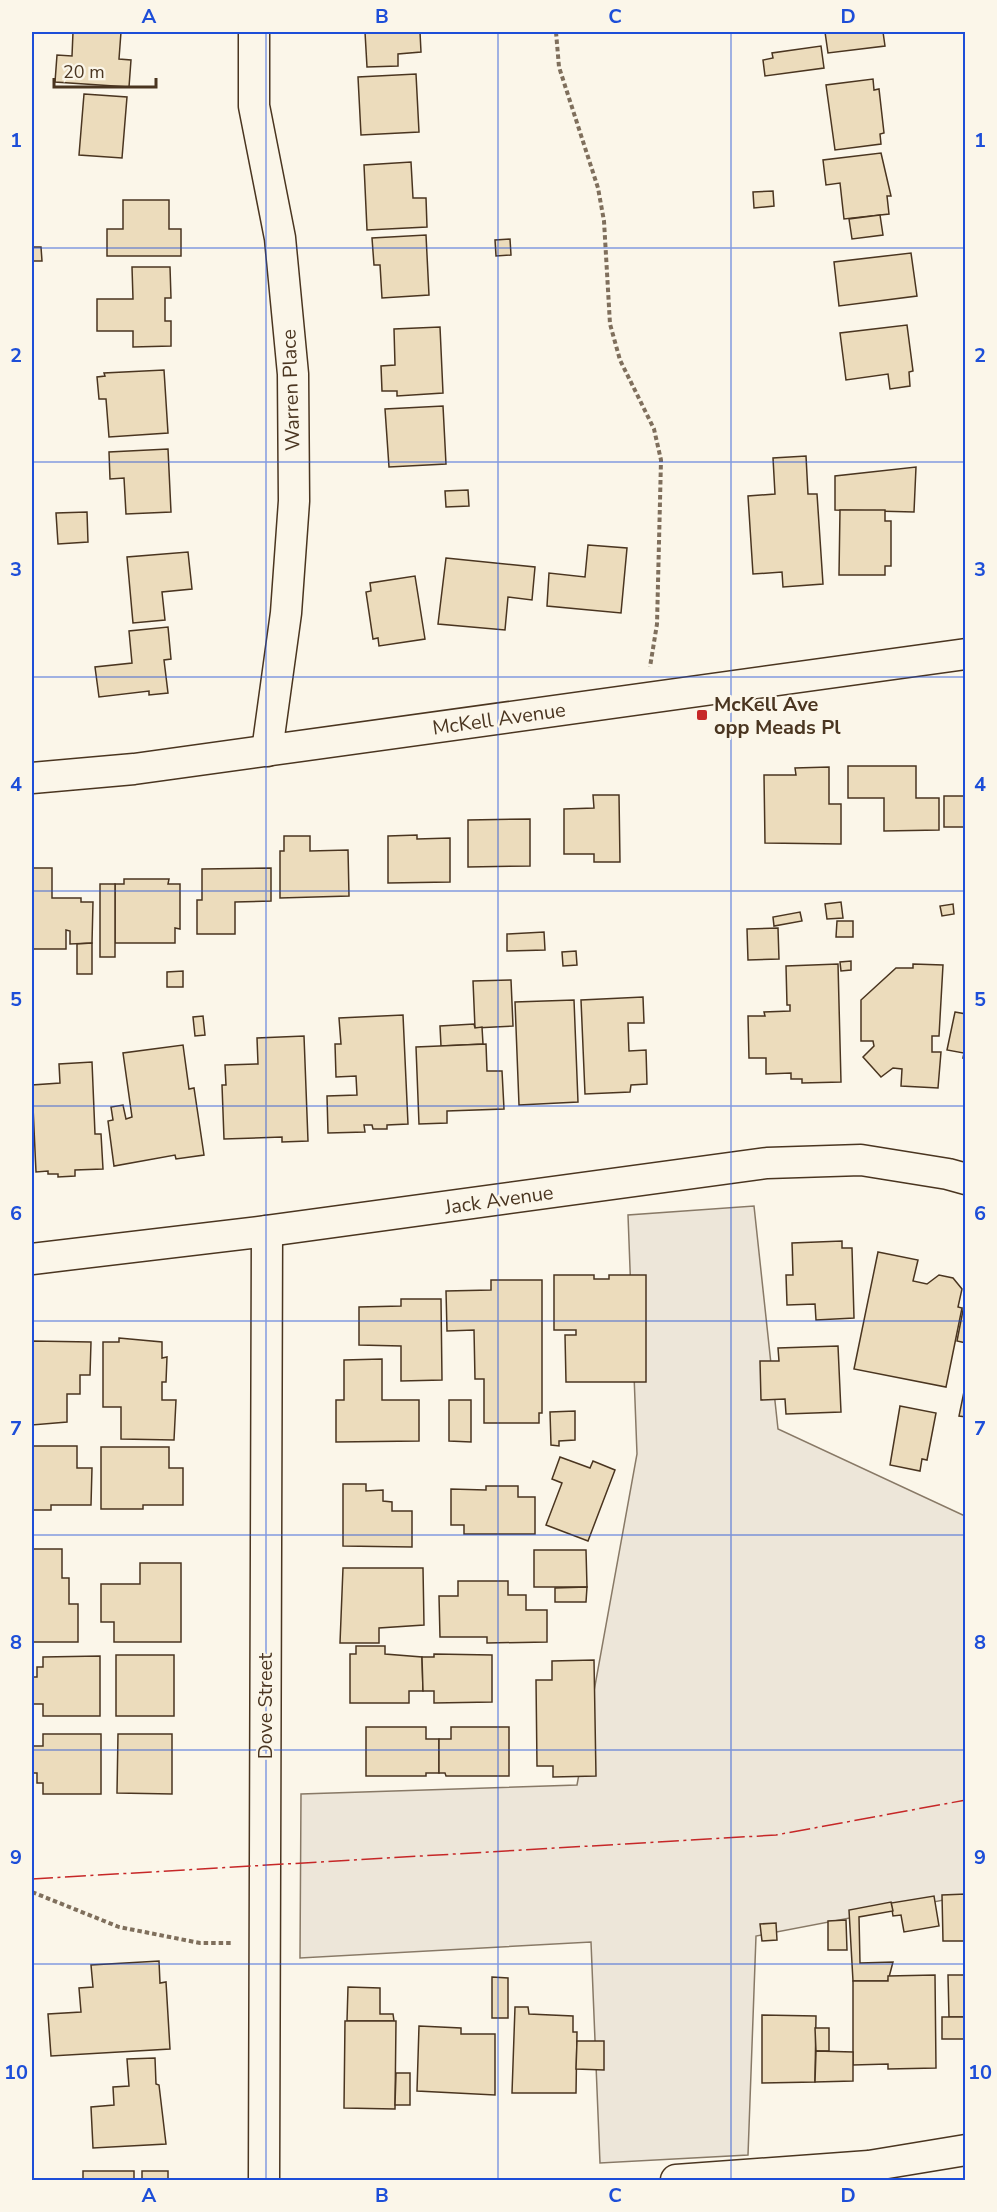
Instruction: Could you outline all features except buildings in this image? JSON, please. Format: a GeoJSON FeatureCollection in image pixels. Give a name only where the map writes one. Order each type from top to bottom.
{"type":"FeatureCollection","features":[{"type":"Feature","properties":{"kind":"street","name":"Warren Place"},"geometry":{"type":"LineString","coordinates":[[254,32],[254,106],[280,238],[293,374],[294,501],[286,613],[267,751]]}},
{"type":"Feature","properties":{"kind":"street","name":"McKell Avenue"},"geometry":{"type":"LineString","coordinates":[[32,778],[134,769],[966,654]]}},
{"type":"Feature","properties":{"kind":"street","name":"Jack Avenue"},"geometry":{"type":"LineString","coordinates":[[32,1259],[267,1231],[766,1163],[861,1160],[948,1173],[966,1179]]}},
{"type":"Feature","properties":{"kind":"street","name":"Dove Street"},"geometry":{"type":"LineString","coordinates":[[264,2181],[267,1231]]}},
{"type":"Feature","properties":{"kind":"street"},"geometry":{"type":"LineString","coordinates":[[676,2181],[756,2179],[869,2166],[966,2150]]}},
{"type":"Feature","properties":{"kind":"path"},"geometry":{"type":"LineString","coordinates":[[556,32],[560,67],[598,188],[604,221],[610,324],[620,360],[654,429],[660,460],[657,624],[644,699]]}},
{"type":"Feature","properties":{"kind":"path"},"geometry":{"type":"LineString","coordinates":[[32,1892],[119,1927],[200,1943],[264,1943]]}},
{"type":"Feature","properties":{"kind":"shaded area"},"geometry":{"type":"Polygon","coordinates":[[[754,1206],[778,1429],[965,1516],[965,1896],[756,1936],[748,2155],[600,2163],[591,1942],[300,1958],[301,1794],[577,1785],[637,1454],[628,1215],[754,1206]]]}},
{"type":"Feature","properties":{"kind":"power"},"geometry":{"type":"LineString","coordinates":[[32,1879],[776,1835],[966,1800]]}},
{"type":"Feature","properties":{"kind":"place","name":"McKell Ave opp Meads Pl"},"geometry":{"type":"Point","coordinates":[702,715]}}]}
